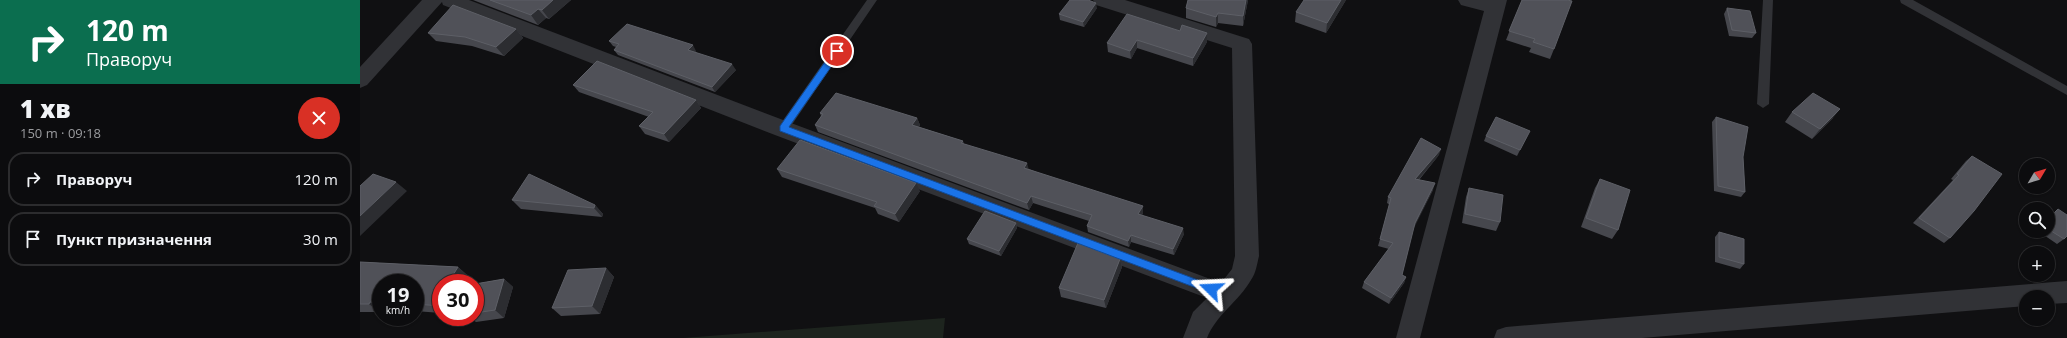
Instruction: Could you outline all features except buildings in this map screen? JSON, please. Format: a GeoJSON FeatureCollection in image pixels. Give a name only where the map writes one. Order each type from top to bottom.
{"type":"FeatureCollection","features":[{"type":"Feature","properties":{"kind":"street"},"geometry":{"type":"LineString","coordinates":[[360,80],[433,0]]}},
{"type":"Feature","properties":{"kind":"street"},"geometry":{"type":"LineString","coordinates":[[450,0],[783,128],[1226,295]]}},
{"type":"Feature","properties":{"kind":"street"},"geometry":{"type":"LineString","coordinates":[[1103,0],[1242,44],[1247,256],[1243,273],[1226,295],[1202,320],[1195,338]]}},
{"type":"Feature","properties":{"kind":"street"},"geometry":{"type":"LineString","coordinates":[[1408,338],[1496,3],[1468,0]]}},
{"type":"Feature","properties":{"kind":"street"},"geometry":{"type":"LineString","coordinates":[[1506,338],[1686,331],[2067,292]]}},
{"type":"Feature","properties":{"kind":"lane"},"geometry":{"type":"LineString","coordinates":[[783,128],[872,0]]}},
{"type":"Feature","properties":{"kind":"lane"},"geometry":{"type":"LineString","coordinates":[[1763,104],[1768,0]]}},
{"type":"Feature","properties":{"kind":"lane"},"geometry":{"type":"LineString","coordinates":[[1905,0],[2067,91]]}},
{"type":"Feature","properties":{"kind":"shaded area"},"geometry":{"type":"Polygon","coordinates":[[[945,318],[943,338],[683,338],[945,318]]]}},
{"type":"Feature","properties":{"kind":"route"},"geometry":{"type":"LineString","coordinates":[[837,51],[783,128],[1211,289]]}}]}
